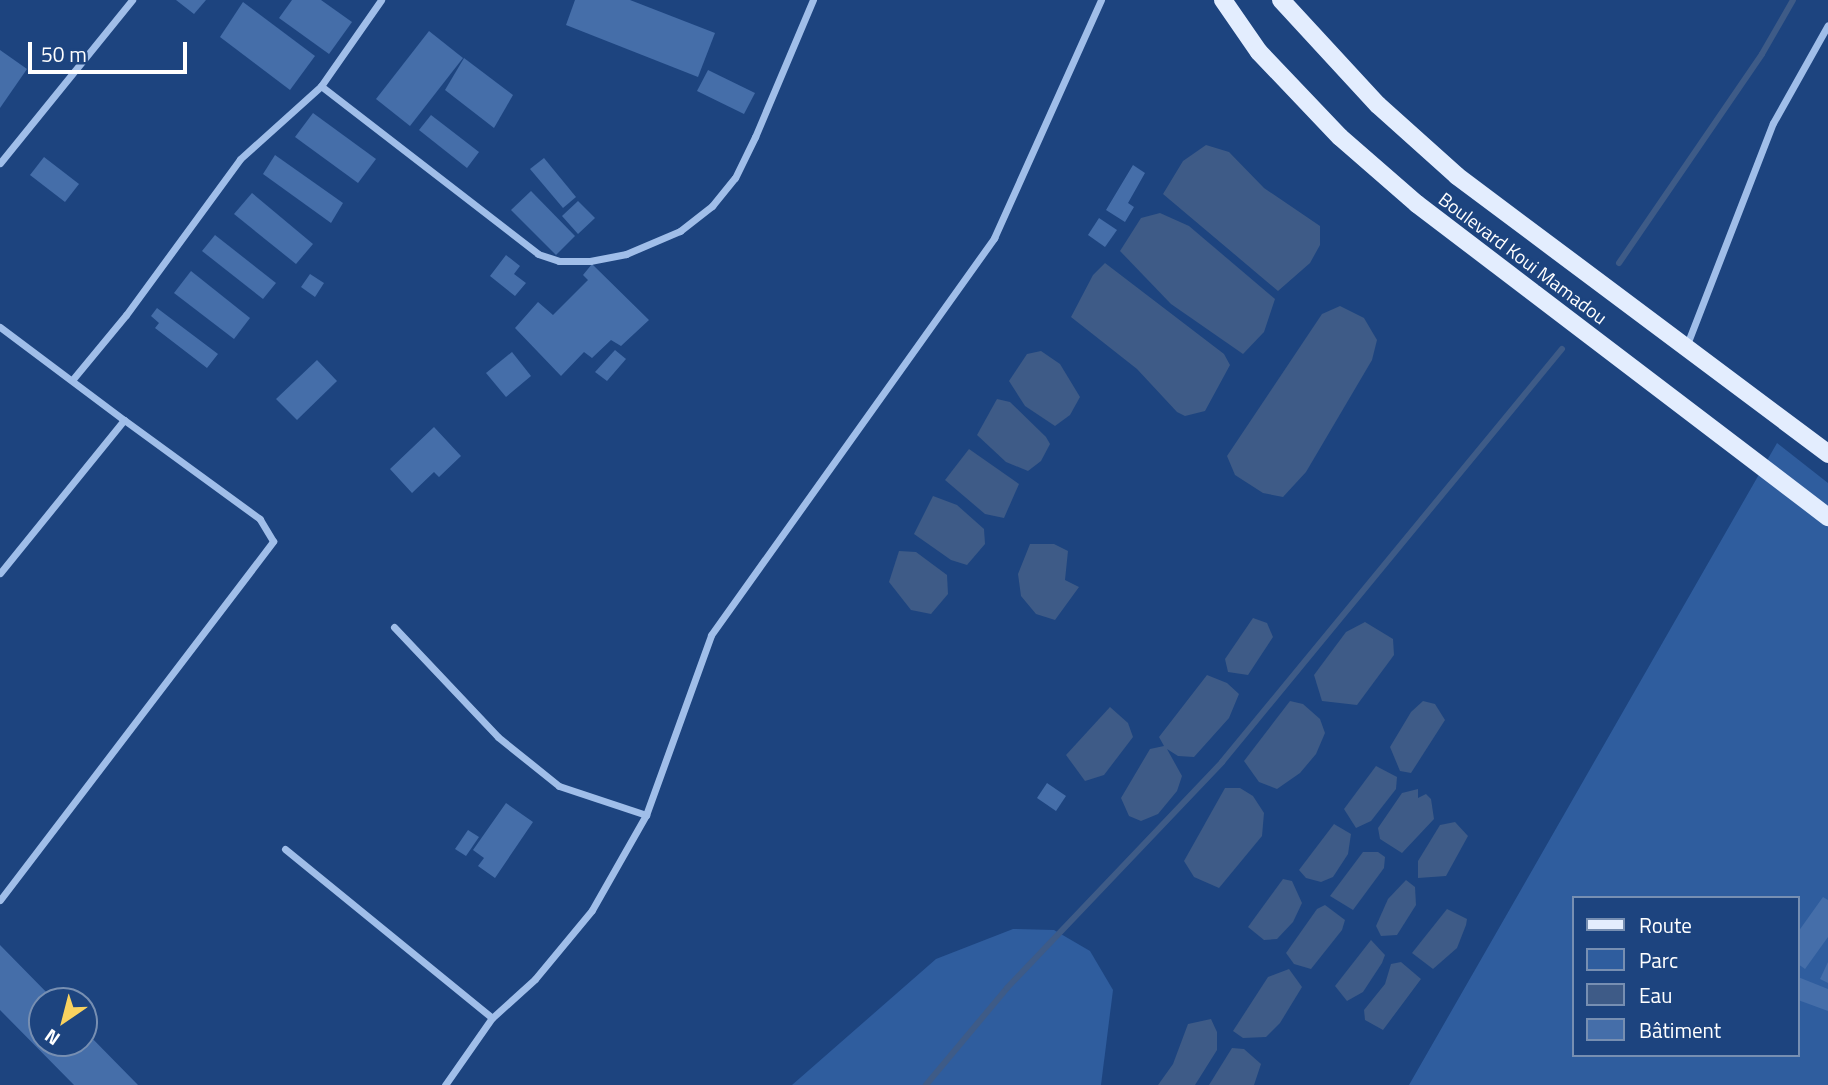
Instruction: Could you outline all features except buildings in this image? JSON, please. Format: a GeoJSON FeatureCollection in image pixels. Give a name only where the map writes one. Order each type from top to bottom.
{"type":"FeatureCollection","features":[{"type":"Feature","properties":{"kind":"main road","name":"Boulevard Koui Mamadou"},"geometry":{"type":"LineString","coordinates":[[1223,0],[1259,52],[1340,137],[1417,204],[1828,517]]}},
{"type":"Feature","properties":{"kind":"main road","name":"Boulevard Koui Mamadou"},"geometry":{"type":"LineString","coordinates":[[1281,0],[1378,105],[1457,176],[1828,454]]}},
{"type":"Feature","properties":{"kind":"street"},"geometry":{"type":"LineString","coordinates":[[0,163],[132,0]]}},
{"type":"Feature","properties":{"kind":"street"},"geometry":{"type":"LineString","coordinates":[[73,379],[127,316],[240,159],[321,86],[381,0]]}},
{"type":"Feature","properties":{"kind":"street"},"geometry":{"type":"LineString","coordinates":[[321,86],[538,254],[559,261],[590,261],[626,254],[680,231],[712,206],[735,178],[813,0]]}},
{"type":"Feature","properties":{"kind":"street"},"geometry":{"type":"LineString","coordinates":[[445,1085],[492,1018],[535,979],[592,910],[646,815],[711,635],[994,238],[1101,0]]}},
{"type":"Feature","properties":{"kind":"street"},"geometry":{"type":"LineString","coordinates":[[1686,347],[1773,123],[1828,24]]}},
{"type":"Feature","properties":{"kind":"street"},"geometry":{"type":"LineString","coordinates":[[0,327],[260,519],[273,541],[0,900]]}},
{"type":"Feature","properties":{"kind":"street"},"geometry":{"type":"LineString","coordinates":[[0,573],[124,420]]}},
{"type":"Feature","properties":{"kind":"street"},"geometry":{"type":"LineString","coordinates":[[394,627],[498,737],[559,786],[646,815]]}},
{"type":"Feature","properties":{"kind":"street"},"geometry":{"type":"LineString","coordinates":[[285,849],[492,1018]]}},
{"type":"Feature","properties":{"kind":"green space"},"geometry":{"type":"Polygon","coordinates":[[[1777,443],[1828,483],[1828,1085],[1409,1085],[1777,443]]]}},
{"type":"Feature","properties":{"kind":"green space"},"geometry":{"type":"Polygon","coordinates":[[[1013,929],[1054,930],[1090,951],[1113,990],[1101,1085],[792,1085],[936,959],[1013,929]]]}},
{"type":"Feature","properties":{"kind":"water"},"geometry":{"type":"Polygon","coordinates":[[[1206,145],[1229,152],[1264,188],[1320,226],[1320,245],[1310,263],[1278,291],[1163,194],[1183,161],[1206,145]]]}},
{"type":"Feature","properties":{"kind":"water"},"geometry":{"type":"Polygon","coordinates":[[[1160,213],[1189,226],[1275,299],[1264,332],[1243,354],[1171,304],[1120,251],[1141,218],[1160,213]]]}},
{"type":"Feature","properties":{"kind":"water"},"geometry":{"type":"Polygon","coordinates":[[[1105,263],[1224,354],[1230,365],[1205,411],[1185,416],[1177,412],[1137,369],[1071,317],[1093,275],[1105,263]]]}},
{"type":"Feature","properties":{"kind":"water"},"geometry":{"type":"Polygon","coordinates":[[[1340,306],[1364,318],[1377,340],[1372,360],[1306,472],[1283,497],[1263,493],[1235,475],[1227,456],[1322,314],[1340,306]]]}},
{"type":"Feature","properties":{"kind":"water"},"geometry":{"type":"Polygon","coordinates":[[[1041,351],[1060,364],[1080,397],[1070,415],[1055,426],[1025,406],[1009,381],[1027,354],[1041,351]]]}},
{"type":"Feature","properties":{"kind":"water"},"geometry":{"type":"Polygon","coordinates":[[[997,399],[1010,402],[1050,444],[1041,461],[1028,471],[1006,462],[977,435],[997,399]]]}},
{"type":"Feature","properties":{"kind":"water"},"geometry":{"type":"Polygon","coordinates":[[[969,449],[1019,484],[1004,518],[985,514],[945,480],[969,449]]]}},
{"type":"Feature","properties":{"kind":"water"},"geometry":{"type":"Polygon","coordinates":[[[933,496],[957,505],[984,529],[985,544],[967,565],[951,560],[914,534],[933,496]]]}},
{"type":"Feature","properties":{"kind":"water"},"geometry":{"type":"Polygon","coordinates":[[[1030,544],[1054,544],[1068,551],[1065,580],[1079,587],[1055,620],[1036,614],[1021,596],[1018,574],[1030,544]]]}},
{"type":"Feature","properties":{"kind":"water"},"geometry":{"type":"Polygon","coordinates":[[[899,551],[916,552],[947,575],[948,594],[931,614],[911,610],[889,582],[899,551]]]}},
{"type":"Feature","properties":{"kind":"water"},"geometry":{"type":"Polygon","coordinates":[[[1253,618],[1267,623],[1273,637],[1248,675],[1228,672],[1225,659],[1253,618]]]}},
{"type":"Feature","properties":{"kind":"water"},"geometry":{"type":"Polygon","coordinates":[[[1365,622],[1393,639],[1394,655],[1357,705],[1322,701],[1314,675],[1346,632],[1365,622]]]}},
{"type":"Feature","properties":{"kind":"water"},"geometry":{"type":"Polygon","coordinates":[[[1207,675],[1227,683],[1239,694],[1229,718],[1194,757],[1178,756],[1167,749],[1182,776],[1177,791],[1158,814],[1141,821],[1129,816],[1121,798],[1150,749],[1164,746],[1159,737],[1207,675]]]}},
{"type":"Feature","properties":{"kind":"water"},"geometry":{"type":"Polygon","coordinates":[[[1290,701],[1303,704],[1320,719],[1325,733],[1316,754],[1300,773],[1277,789],[1259,782],[1244,761],[1290,701]]]}},
{"type":"Feature","properties":{"kind":"water"},"geometry":{"type":"Polygon","coordinates":[[[1423,701],[1435,704],[1445,720],[1411,773],[1400,771],[1390,747],[1411,712],[1423,701]]]}},
{"type":"Feature","properties":{"kind":"water"},"geometry":{"type":"Polygon","coordinates":[[[1110,707],[1128,723],[1133,737],[1104,775],[1085,781],[1066,755],[1110,707]]]}},
{"type":"Feature","properties":{"kind":"water"},"geometry":{"type":"Polygon","coordinates":[[[1376,766],[1397,777],[1396,789],[1371,821],[1356,828],[1344,809],[1376,766]]]}},
{"type":"Feature","properties":{"kind":"water"},"geometry":{"type":"Polygon","coordinates":[[[1225,788],[1240,788],[1253,796],[1264,813],[1262,836],[1219,888],[1194,877],[1184,861],[1225,788]]]}},
{"type":"Feature","properties":{"kind":"water"},"geometry":{"type":"Polygon","coordinates":[[[1418,789],[1418,798],[1426,794],[1431,799],[1434,819],[1402,853],[1380,839],[1378,828],[1402,793],[1418,789]]]}},
{"type":"Feature","properties":{"kind":"water"},"geometry":{"type":"Polygon","coordinates":[[[1455,822],[1468,836],[1446,876],[1418,878],[1418,861],[1440,825],[1455,822]]]}},
{"type":"Feature","properties":{"kind":"water"},"geometry":{"type":"Polygon","coordinates":[[[1334,824],[1351,834],[1348,854],[1333,877],[1321,882],[1306,878],[1299,870],[1334,824]]]}},
{"type":"Feature","properties":{"kind":"water"},"geometry":{"type":"Polygon","coordinates":[[[1363,852],[1378,852],[1385,857],[1384,868],[1353,910],[1330,896],[1363,852]]]}},
{"type":"Feature","properties":{"kind":"water"},"geometry":{"type":"Polygon","coordinates":[[[1283,879],[1292,881],[1302,903],[1293,922],[1277,939],[1264,940],[1248,927],[1283,879]]]}},
{"type":"Feature","properties":{"kind":"water"},"geometry":{"type":"Polygon","coordinates":[[[1406,880],[1415,887],[1416,905],[1397,935],[1381,936],[1376,926],[1388,899],[1406,880]]]}},
{"type":"Feature","properties":{"kind":"water"},"geometry":{"type":"Polygon","coordinates":[[[1325,905],[1345,920],[1342,930],[1311,969],[1294,964],[1286,953],[1317,909],[1325,905]]]}},
{"type":"Feature","properties":{"kind":"water"},"geometry":{"type":"Polygon","coordinates":[[[1447,909],[1467,919],[1466,925],[1457,948],[1433,969],[1412,953],[1447,909]]]}},
{"type":"Feature","properties":{"kind":"water"},"geometry":{"type":"Polygon","coordinates":[[[1371,940],[1385,955],[1382,963],[1363,992],[1347,1001],[1335,986],[1371,940]]]}},
{"type":"Feature","properties":{"kind":"water"},"geometry":{"type":"Polygon","coordinates":[[[1401,962],[1421,979],[1383,1030],[1365,1020],[1364,1010],[1385,984],[1391,964],[1401,962]]]}},
{"type":"Feature","properties":{"kind":"water"},"geometry":{"type":"Polygon","coordinates":[[[1289,969],[1302,987],[1280,1023],[1266,1037],[1243,1038],[1233,1031],[1268,977],[1289,969]]]}},
{"type":"Feature","properties":{"kind":"water"},"geometry":{"type":"Polygon","coordinates":[[[1211,1019],[1217,1032],[1217,1050],[1195,1085],[1158,1085],[1173,1064],[1188,1024],[1211,1019]]]}},
{"type":"Feature","properties":{"kind":"water"},"geometry":{"type":"Polygon","coordinates":[[[1232,1048],[1244,1049],[1261,1064],[1254,1085],[1209,1085],[1232,1048]]]}},
{"type":"Feature","properties":{"kind":"waterway"},"geometry":{"type":"LineString","coordinates":[[1619,263],[1762,54],[1793,0]]}},
{"type":"Feature","properties":{"kind":"waterway"},"geometry":{"type":"LineString","coordinates":[[926,1085],[1007,988],[1222,762],[1562,349]]}}]}
